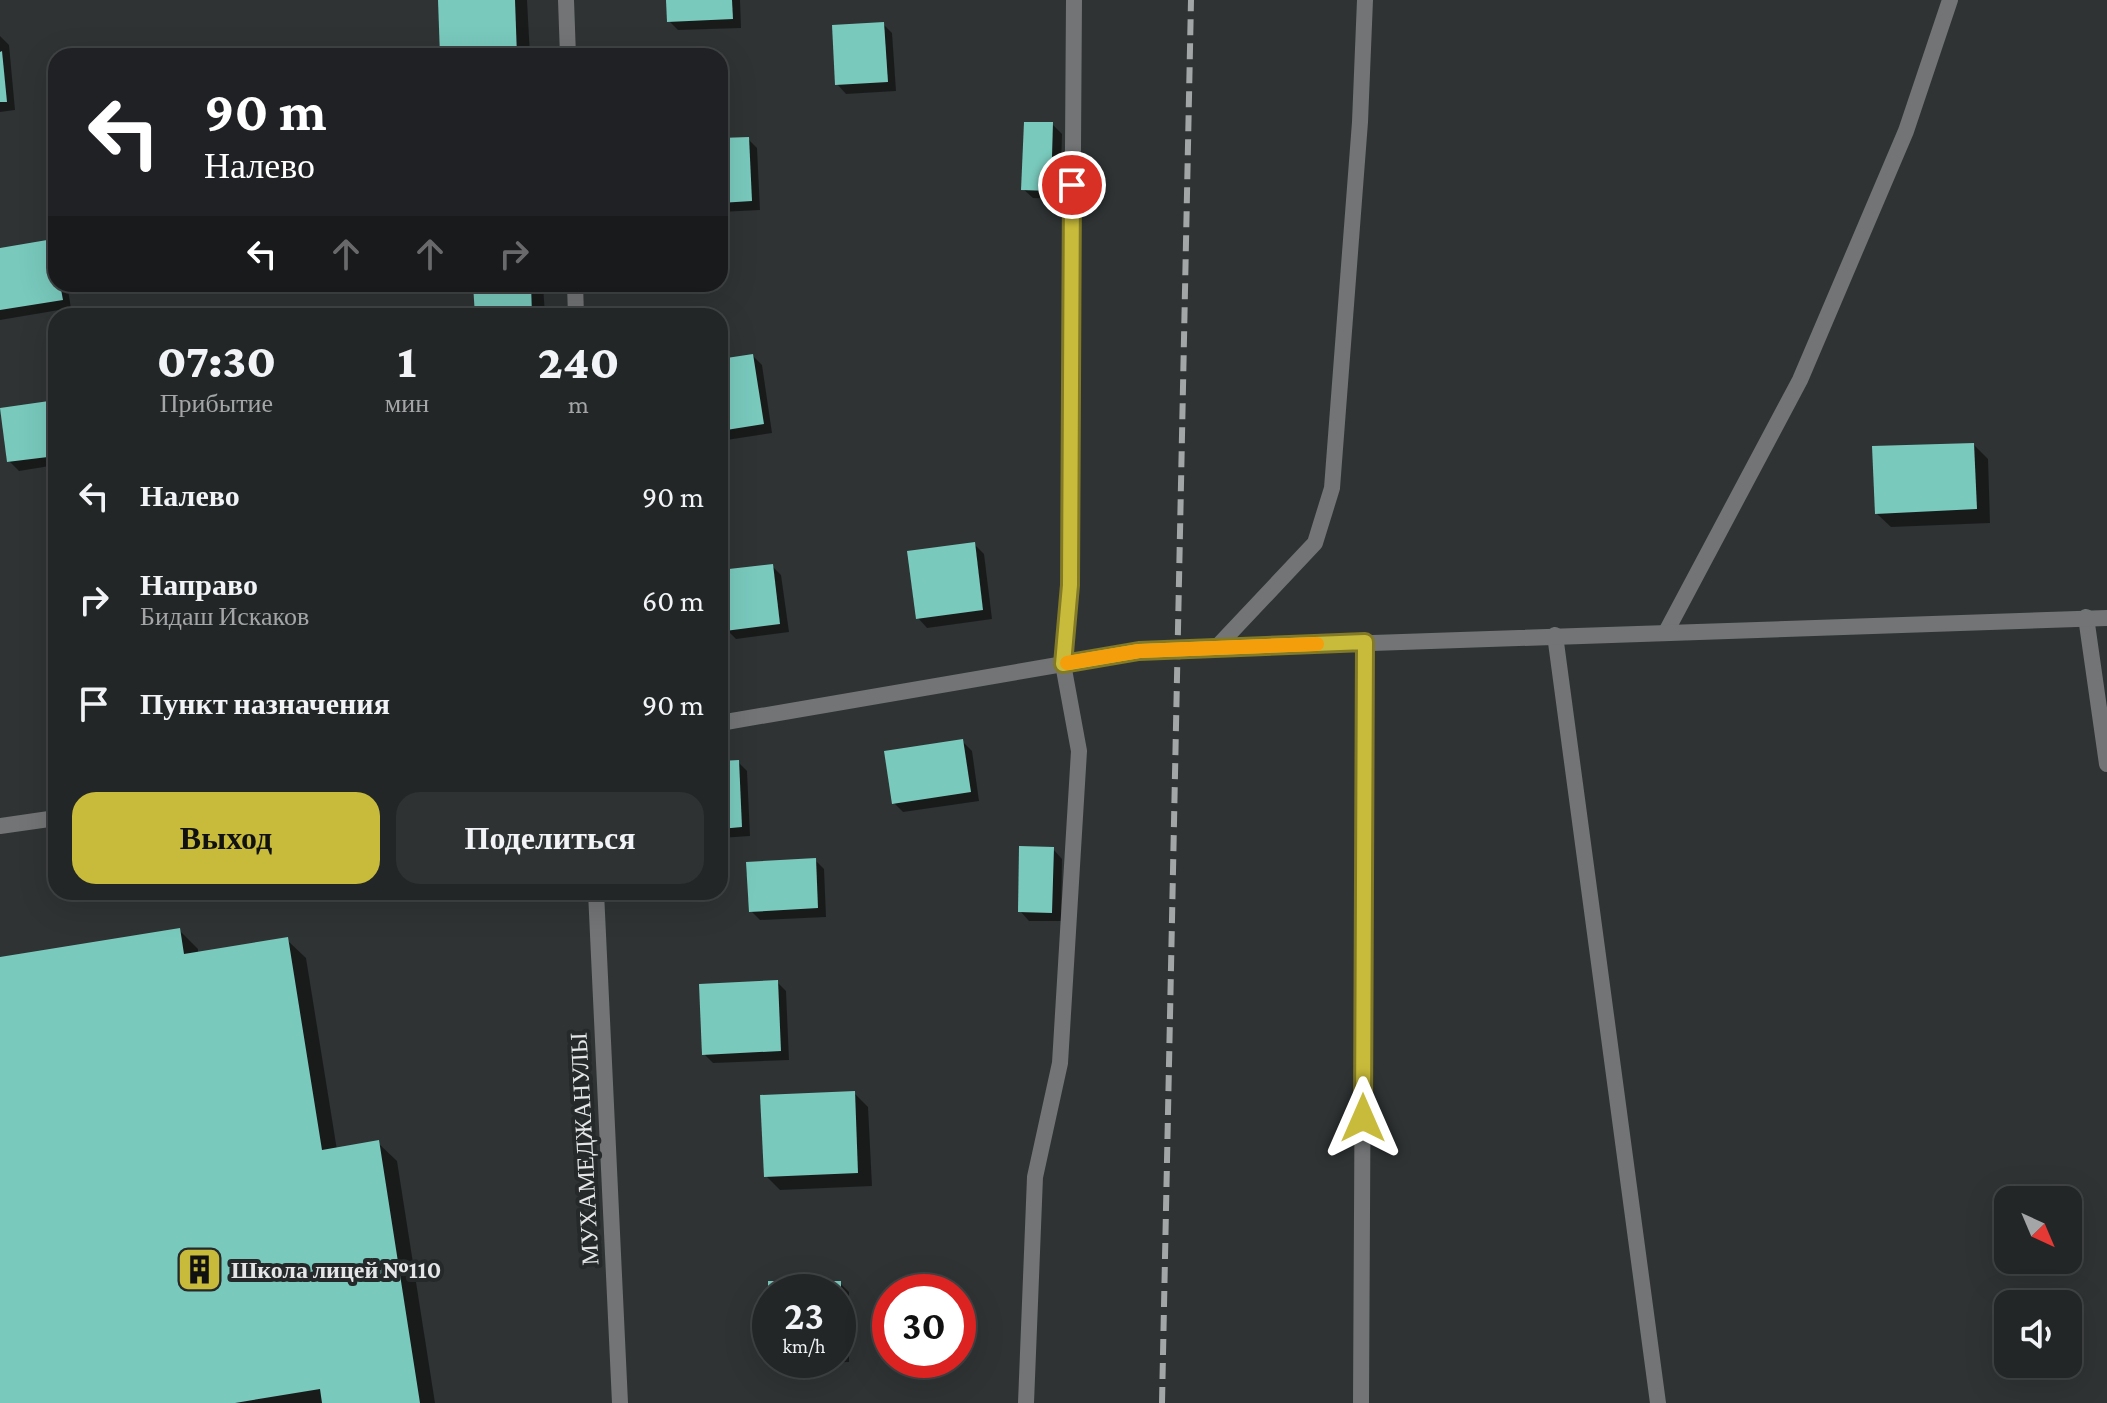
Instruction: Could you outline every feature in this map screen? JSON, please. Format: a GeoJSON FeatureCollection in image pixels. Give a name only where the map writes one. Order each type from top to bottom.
{"type":"FeatureCollection","features":[{"type":"Feature","properties":{"kind":"street"},"geometry":{"type":"LineString","coordinates":[[566,0],[568,48]]}},
{"type":"Feature","properties":{"kind":"street"},"geometry":{"type":"LineString","coordinates":[[1026,1403],[1035,1177],[1060,1063],[1079,751],[1063,664],[1070,585],[1074,0]]}},
{"type":"Feature","properties":{"kind":"street"},"geometry":{"type":"LineString","coordinates":[[1216,648],[1315,543],[1332,488],[1360,122],[1365,0]]}},
{"type":"Feature","properties":{"kind":"street"},"geometry":{"type":"LineString","coordinates":[[1666,632],[1800,380],[1906,131],[1950,0]]}},
{"type":"Feature","properties":{"kind":"street"},"geometry":{"type":"LineString","coordinates":[[2086,617],[2107,764]]}},
{"type":"Feature","properties":{"kind":"street"},"geometry":{"type":"LineString","coordinates":[[728,722],[1139,651],[2107,618]]}},
{"type":"Feature","properties":{"kind":"street"},"geometry":{"type":"LineString","coordinates":[[1555,635],[1658,1403]]}},
{"type":"Feature","properties":{"kind":"street"},"geometry":{"type":"LineString","coordinates":[[1361,1403],[1365,642]]}},
{"type":"Feature","properties":{"kind":"street"},"geometry":{"type":"LineString","coordinates":[[0,826],[48,819]]}},
{"type":"Feature","properties":{"kind":"street","name":"МУХАМЕДЖАНУЛЫ"},"geometry":{"type":"LineString","coordinates":[[596,900],[620,1403]]}},
{"type":"Feature","properties":{"kind":"building"},"geometry":{"type":"Polygon","coordinates":[[[438,0],[515,0],[517,48],[440,48],[438,0]]]}},
{"type":"Feature","properties":{"kind":"building"},"geometry":{"type":"Polygon","coordinates":[[[666,0],[732,0],[733,19],[667,22],[666,0]]]}},
{"type":"Feature","properties":{"kind":"building"},"geometry":{"type":"Polygon","coordinates":[[[884,22],[888,82],[835,85],[832,25],[884,22]]]}},
{"type":"Feature","properties":{"kind":"building"},"geometry":{"type":"Polygon","coordinates":[[[2,51],[7,102],[0,102],[2,51]]]}},
{"type":"Feature","properties":{"kind":"building"},"geometry":{"type":"Polygon","coordinates":[[[1024,122],[1053,122],[1051,191],[1021,190],[1024,122]]]}},
{"type":"Feature","properties":{"kind":"building"},"geometry":{"type":"Polygon","coordinates":[[[749,137],[752,201],[728,202],[728,138],[749,137]]]}},
{"type":"Feature","properties":{"kind":"building"},"geometry":{"type":"Polygon","coordinates":[[[48,240],[48,292],[62,292],[63,300],[0,310],[0,248],[48,240]]]}},
{"type":"Feature","properties":{"kind":"building"},"geometry":{"type":"Polygon","coordinates":[[[474,292],[531,292],[532,308],[474,308],[474,292]]]}},
{"type":"Feature","properties":{"kind":"building"},"geometry":{"type":"Polygon","coordinates":[[[753,354],[764,424],[728,430],[728,358],[753,354]]]}},
{"type":"Feature","properties":{"kind":"building"},"geometry":{"type":"Polygon","coordinates":[[[48,401],[48,457],[7,462],[0,408],[48,401]]]}},
{"type":"Feature","properties":{"kind":"building"},"geometry":{"type":"Polygon","coordinates":[[[1974,443],[1977,509],[1875,514],[1872,446],[1974,443]]]}},
{"type":"Feature","properties":{"kind":"building"},"geometry":{"type":"Polygon","coordinates":[[[975,542],[983,610],[916,619],[907,551],[975,542]]]}},
{"type":"Feature","properties":{"kind":"building"},"geometry":{"type":"Polygon","coordinates":[[[773,564],[780,624],[728,631],[728,569],[773,564]]]}},
{"type":"Feature","properties":{"kind":"building"},"geometry":{"type":"Polygon","coordinates":[[[963,739],[971,792],[892,804],[884,751],[963,739]]]}},
{"type":"Feature","properties":{"kind":"building"},"geometry":{"type":"Polygon","coordinates":[[[739,760],[742,827],[728,828],[728,761],[739,760]]]}},
{"type":"Feature","properties":{"kind":"building"},"geometry":{"type":"Polygon","coordinates":[[[1019,846],[1054,847],[1052,913],[1018,912],[1019,846]]]}},
{"type":"Feature","properties":{"kind":"building"},"geometry":{"type":"Polygon","coordinates":[[[816,858],[818,908],[749,912],[746,862],[816,858]]]}},
{"type":"Feature","properties":{"kind":"building","name":"Школа лицей №110"},"geometry":{"type":"Polygon","coordinates":[[[180,928],[184,954],[288,937],[322,1150],[379,1140],[420,1403],[322,1403],[320,1389],[235,1403],[0,1403],[0,957],[180,928]]]}},
{"type":"Feature","properties":{"kind":"building"},"geometry":{"type":"Polygon","coordinates":[[[778,980],[781,1051],[702,1055],[699,984],[778,980]]]}},
{"type":"Feature","properties":{"kind":"building"},"geometry":{"type":"Polygon","coordinates":[[[855,1091],[858,1173],[764,1177],[760,1095],[855,1091]]]}},
{"type":"Feature","properties":{"kind":"railway"},"geometry":{"type":"LineString","coordinates":[[1162,1403],[1191,0]]}},
{"type":"Feature","properties":{"kind":"slow traffic"},"geometry":{"type":"LineString","coordinates":[[1067,663],[1139,651],[1317,644]]}},
{"type":"Feature","properties":{"kind":"place","name":"Школа лицей №110"},"geometry":{"type":"Point","coordinates":[200,1269]}},
{"type":"Feature","properties":{"kind":"route"},"geometry":{"type":"LineString","coordinates":[[1072,185],[1070,585],[1063,664],[1139,651],[1365,642],[1363,1118]]}}]}
